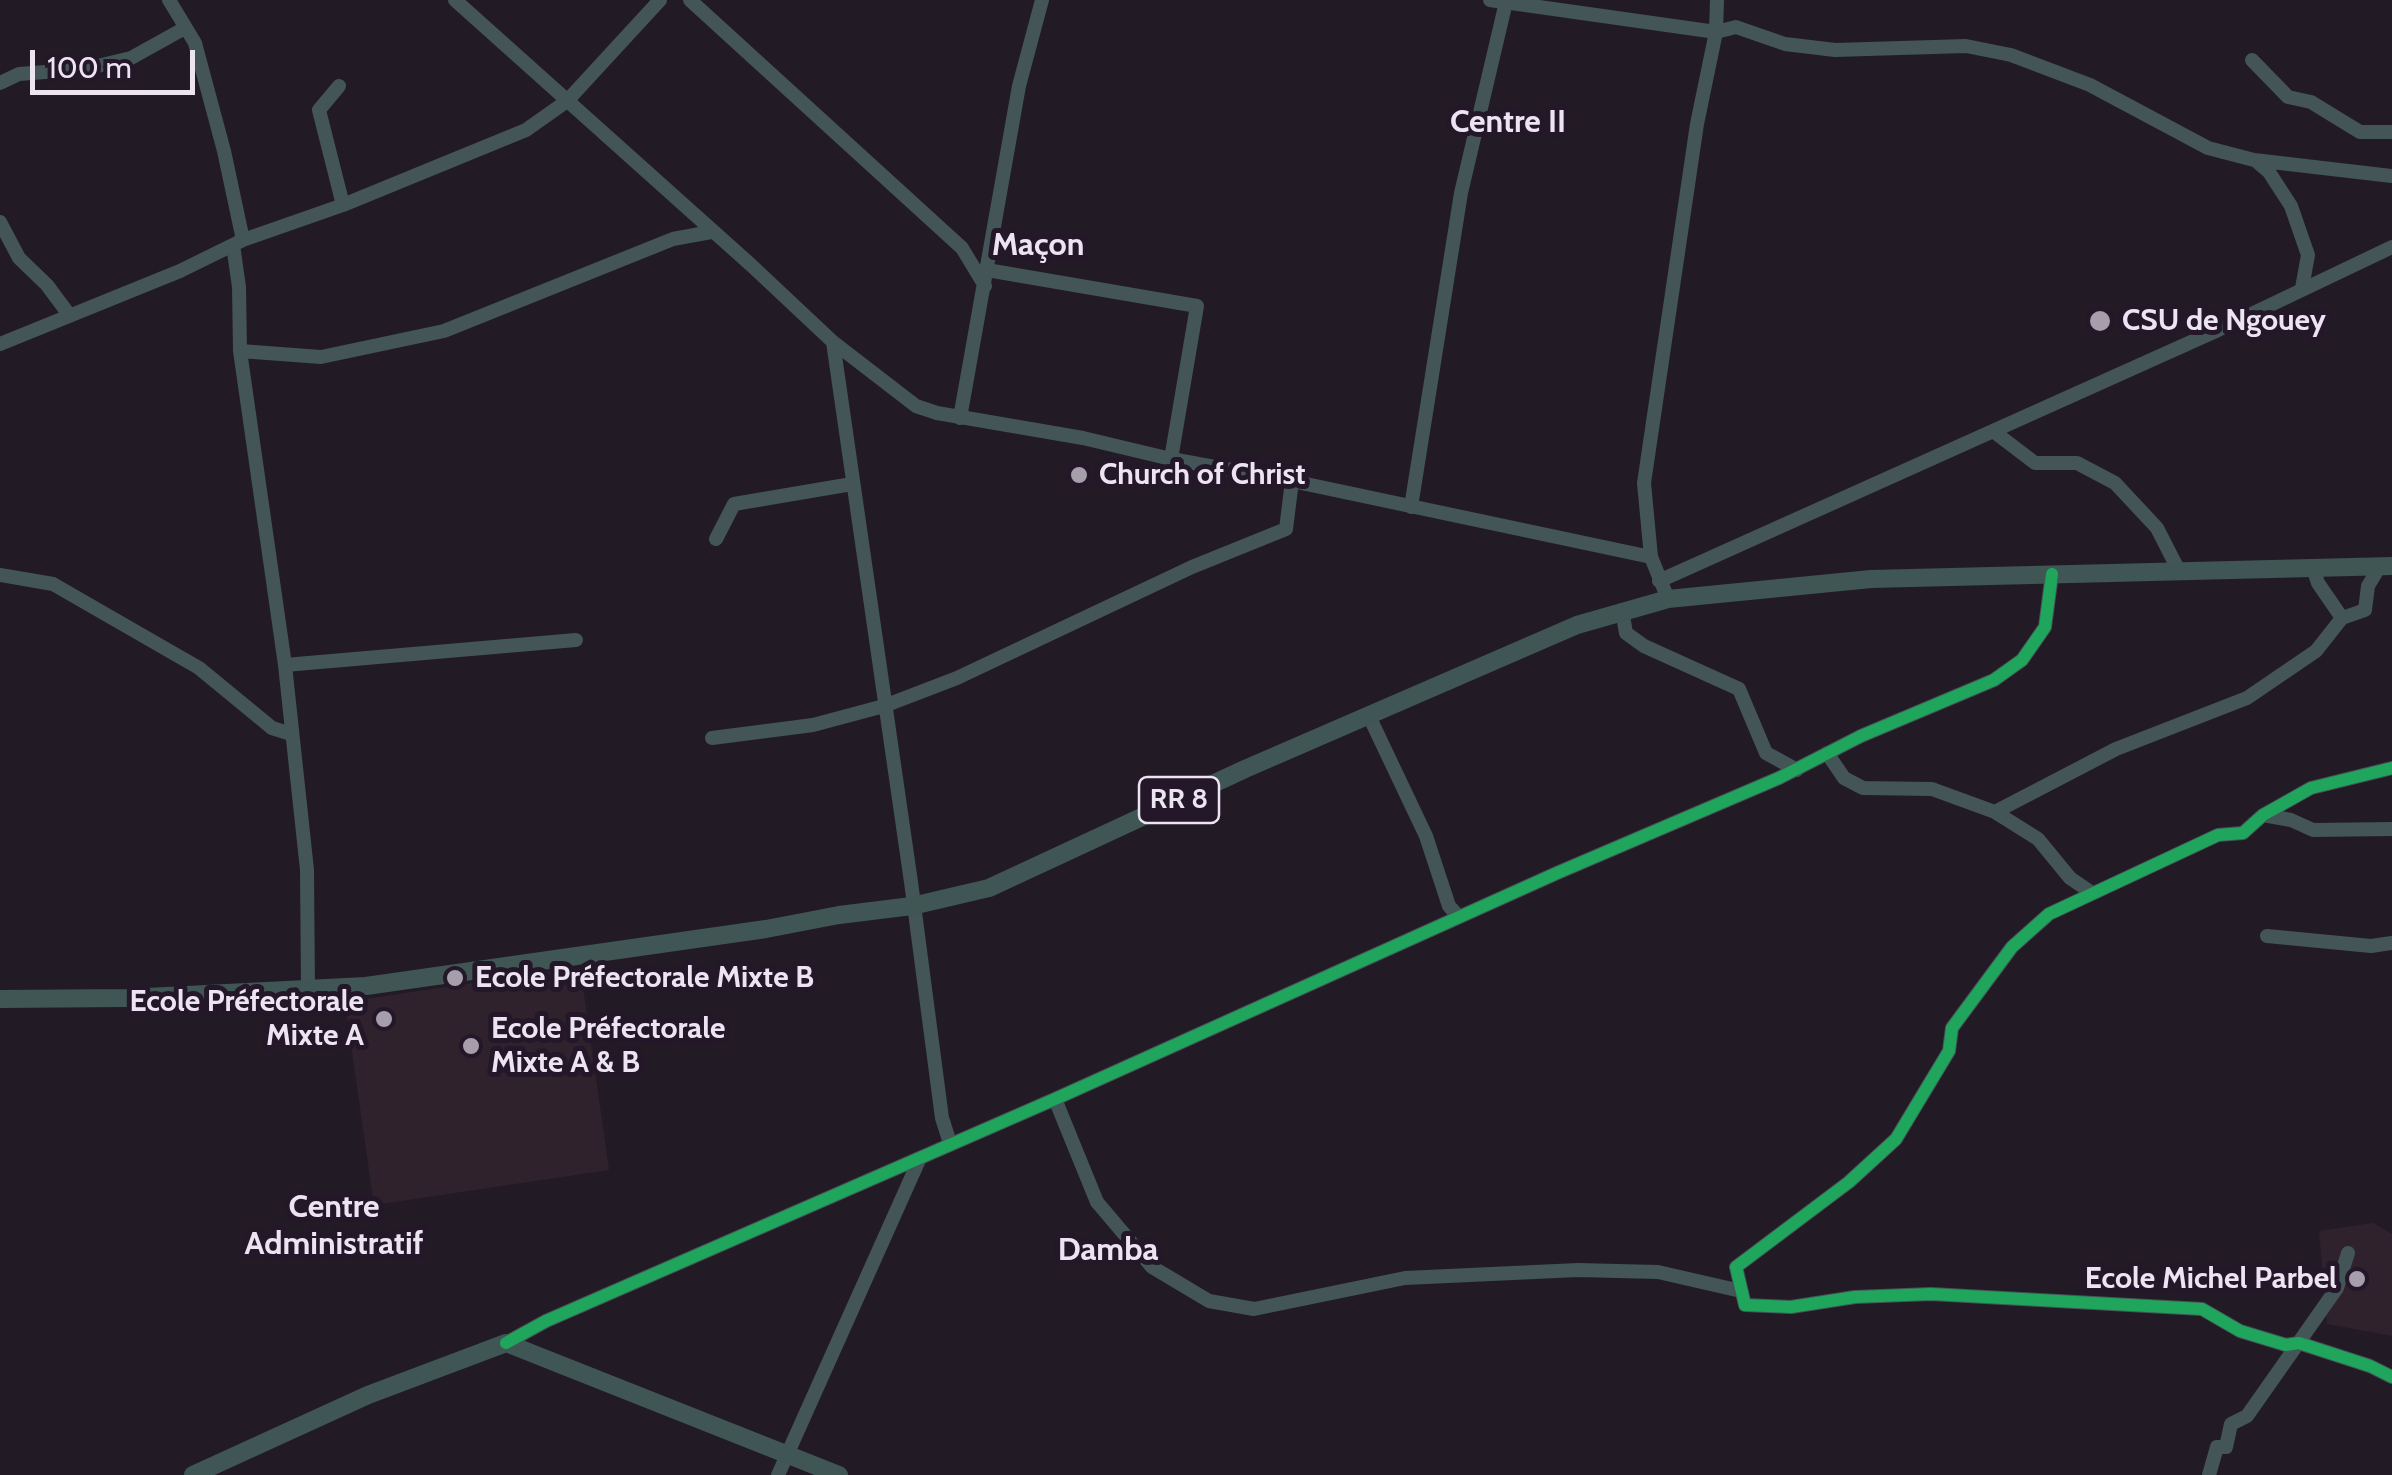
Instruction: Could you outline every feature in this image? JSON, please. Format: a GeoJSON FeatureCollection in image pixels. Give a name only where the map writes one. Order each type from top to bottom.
{"type":"FeatureCollection","features":[{"type":"Feature","properties":{"kind":"main road","name":"RR 8"},"geometry":{"type":"LineString","coordinates":[[0,999],[308,991],[480,972],[912,906],[989,888],[1246,769],[1577,625],[1668,599],[1871,579],[2386,566]]}},
{"type":"Feature","properties":{"kind":"main road"},"geometry":{"type":"LineString","coordinates":[[194,1475],[368,1395],[506,1343],[839,1475]]}},
{"type":"Feature","properties":{"kind":"street"},"geometry":{"type":"LineString","coordinates":[[169,0],[196,43],[238,242],[240,352],[285,665],[307,870],[308,991]]}},
{"type":"Feature","properties":{"kind":"street"},"geometry":{"type":"LineString","coordinates":[[455,0],[832,342],[916,406],[1651,557]]}},
{"type":"Feature","properties":{"kind":"street"},"geometry":{"type":"LineString","coordinates":[[0,344],[180,271],[238,242],[343,205],[542,121],[566,101],[660,0]]}},
{"type":"Feature","properties":{"kind":"street"},"geometry":{"type":"LineString","coordinates":[[690,0],[962,248],[986,278],[1197,306],[1171,459]]}},
{"type":"Feature","properties":{"kind":"street"},"geometry":{"type":"LineString","coordinates":[[960,418],[1019,86],[1042,0]]}},
{"type":"Feature","properties":{"kind":"street"},"geometry":{"type":"LineString","coordinates":[[1668,599],[1651,557],[1644,483],[1697,124],[1716,32],[1717,0]]}},
{"type":"Feature","properties":{"kind":"street"},"geometry":{"type":"LineString","coordinates":[[1410,507],[1461,193],[1498,1],[1716,32],[1736,28],[1785,44],[1835,50],[1966,46],[2010,56],[2090,85],[2208,148],[2254,160],[2392,175]]}},
{"type":"Feature","properties":{"kind":"street"},"geometry":{"type":"LineString","coordinates":[[0,83],[19,74],[86,69],[131,58],[185,28]]}},
{"type":"Feature","properties":{"kind":"street"},"geometry":{"type":"LineString","coordinates":[[2252,60],[2288,97],[2311,102],[2360,132],[2392,132]]}},
{"type":"Feature","properties":{"kind":"street"},"geometry":{"type":"LineString","coordinates":[[339,86],[319,110],[343,205]]}},
{"type":"Feature","properties":{"kind":"street"},"geometry":{"type":"LineString","coordinates":[[2254,160],[2269,172],[2291,206],[2308,255],[2302,288]]}},
{"type":"Feature","properties":{"kind":"street"},"geometry":{"type":"LineString","coordinates":[[0,222],[19,258],[47,284],[70,316]]}},
{"type":"Feature","properties":{"kind":"street"},"geometry":{"type":"LineString","coordinates":[[240,352],[321,356],[444,331],[673,240],[711,232]]}},
{"type":"Feature","properties":{"kind":"street"},"geometry":{"type":"LineString","coordinates":[[1659,580],[2218,330],[2392,247]]}},
{"type":"Feature","properties":{"kind":"street"},"geometry":{"type":"LineString","coordinates":[[832,342],[942,1118],[950,1144]]}},
{"type":"Feature","properties":{"kind":"street"},"geometry":{"type":"LineString","coordinates":[[1994,431],[2035,464],[2077,463],[2115,484],[2157,528],[2178,571]]}},
{"type":"Feature","properties":{"kind":"street"},"geometry":{"type":"LineString","coordinates":[[712,738],[813,725],[884,706],[957,678],[1192,567],[1286,530],[1292,481]]}},
{"type":"Feature","properties":{"kind":"street"},"geometry":{"type":"LineString","coordinates":[[716,539],[734,504],[852,484]]}},
{"type":"Feature","properties":{"kind":"street"},"geometry":{"type":"LineString","coordinates":[[1995,812],[2116,750],[2247,698],[2316,651],[2342,618],[2365,610],[2368,586],[2386,566]]}},
{"type":"Feature","properties":{"kind":"street"},"geometry":{"type":"LineString","coordinates":[[2313,568],[2318,583],[2342,618]]}},
{"type":"Feature","properties":{"kind":"street"},"geometry":{"type":"LineString","coordinates":[[0,574],[53,584],[200,668],[272,728],[290,734]]}},
{"type":"Feature","properties":{"kind":"street"},"geometry":{"type":"LineString","coordinates":[[506,1343],[546,1321],[1055,1099],[1994,680],[2014,667],[2045,627],[2052,574]]}},
{"type":"Feature","properties":{"kind":"street"},"geometry":{"type":"LineString","coordinates":[[1622,610],[1626,632],[1644,646],[1739,689],[1766,753],[1796,770]]}},
{"type":"Feature","properties":{"kind":"street"},"geometry":{"type":"LineString","coordinates":[[285,665],[576,640]]}},
{"type":"Feature","properties":{"kind":"street"},"geometry":{"type":"LineString","coordinates":[[1369,716],[1426,836],[1449,906],[1459,918]]}},
{"type":"Feature","properties":{"kind":"street"},"geometry":{"type":"LineString","coordinates":[[1827,753],[1844,778],[1863,788],[1932,789],[1995,812],[2038,839],[2070,878],[2092,893]]}},
{"type":"Feature","properties":{"kind":"street"},"geometry":{"type":"LineString","coordinates":[[2392,768],[2310,788],[2263,815],[2243,833],[2218,835],[2049,914],[2012,947],[1952,1028],[1949,1051],[1896,1139],[1849,1182],[1736,1267],[1745,1306],[1791,1307],[1855,1296],[1931,1294],[2202,1309],[2240,1331],[2286,1345],[2299,1343],[2370,1366],[2392,1378]]}},
{"type":"Feature","properties":{"kind":"street"},"geometry":{"type":"LineString","coordinates":[[2263,815],[2291,820],[2314,830],[2392,829]]}},
{"type":"Feature","properties":{"kind":"street"},"geometry":{"type":"LineString","coordinates":[[2267,936],[2371,946],[2392,944]]}},
{"type":"Feature","properties":{"kind":"street"},"geometry":{"type":"LineString","coordinates":[[1055,1099],[1097,1202],[1152,1267],[1209,1301],[1254,1309],[1406,1278],[1578,1270],[1658,1272],[1741,1290]]}},
{"type":"Feature","properties":{"kind":"street"},"geometry":{"type":"LineString","coordinates":[[778,1475],[920,1158]]}},
{"type":"Feature","properties":{"kind":"street"},"geometry":{"type":"LineString","coordinates":[[2209,1475],[2217,1447],[2226,1446],[2232,1424],[2247,1416],[2337,1288],[2348,1253]]}},
{"type":"Feature","properties":{"kind":"shaded area","name":"Ecole Préfectorale Mixte A & B"},"geometry":{"type":"Polygon","coordinates":[[[580,967],[609,1170],[374,1205],[345,1002],[580,967]]]}},
{"type":"Feature","properties":{"kind":"shaded area","name":"Ecole Michel Parbel"},"geometry":{"type":"Polygon","coordinates":[[[2373,1223],[2392,1234],[2392,1336],[2327,1324],[2319,1231],[2373,1223]]]}},
{"type":"Feature","properties":{"kind":"cycle path"},"geometry":{"type":"LineString","coordinates":[[506,1343],[546,1321],[1055,1099],[1557,873],[1779,778],[1861,736],[1994,680],[2022,660],[2045,627],[2052,574]]}},
{"type":"Feature","properties":{"kind":"cycle path"},"geometry":{"type":"LineString","coordinates":[[2392,768],[2311,788],[2263,815],[2243,833],[2218,835],[2049,914],[2012,947],[1952,1028],[1949,1051],[1896,1139],[1849,1182],[1736,1267],[1745,1305],[1791,1307],[1855,1297],[1931,1294],[2202,1309],[2240,1331],[2286,1345],[2299,1343],[2392,1377]]}},
{"type":"Feature","properties":{"kind":"place","name":"CSU de Ngouey"},"geometry":{"type":"Point","coordinates":[2100,321]}},
{"type":"Feature","properties":{"kind":"place","name":"Church of Christ"},"geometry":{"type":"Point","coordinates":[1079,475]}},
{"type":"Feature","properties":{"kind":"place","name":"Ecole Préfectorale Mixte B"},"geometry":{"type":"Point","coordinates":[455,978]}},
{"type":"Feature","properties":{"kind":"place","name":"Ecole Préfectorale Mixte A"},"geometry":{"type":"Point","coordinates":[384,1019]}},
{"type":"Feature","properties":{"kind":"place","name":"Ecole Préfectorale Mixte A & B"},"geometry":{"type":"Point","coordinates":[471,1046]}},
{"type":"Feature","properties":{"kind":"place","name":"Ecole Michel Parbel"},"geometry":{"type":"Point","coordinates":[2357,1279]}},
{"type":"Feature","properties":{"kind":"district","name":"Centre II"},"geometry":{"type":"Point","coordinates":[1508,123]}},
{"type":"Feature","properties":{"kind":"district","name":"Maçon"},"geometry":{"type":"Point","coordinates":[1038,246]}},
{"type":"Feature","properties":{"kind":"district","name":"Centre Administratif"},"geometry":{"type":"Point","coordinates":[334,1226]}},
{"type":"Feature","properties":{"kind":"district","name":"Damba"},"geometry":{"type":"Point","coordinates":[1108,1251]}}]}
